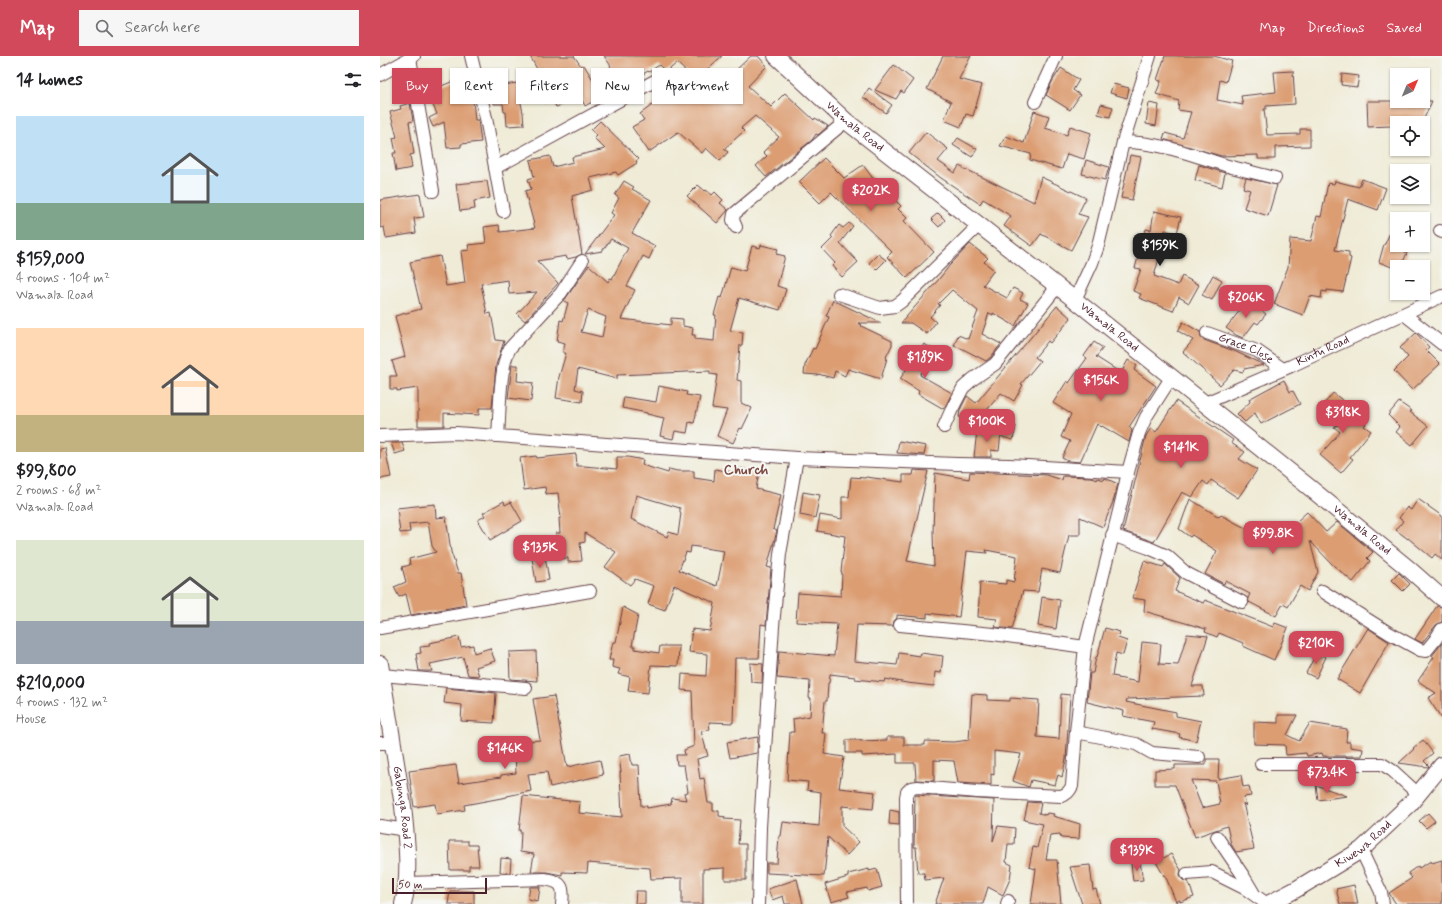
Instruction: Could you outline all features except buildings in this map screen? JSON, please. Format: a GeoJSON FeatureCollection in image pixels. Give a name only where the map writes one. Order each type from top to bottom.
{"type":"FeatureCollection","features":[{"type":"Feature","properties":{"kind":"street"},"geometry":{"type":"LineString","coordinates":[[471,56],[486,118],[503,211]]}},
{"type":"Feature","properties":{"kind":"street","name":"Wamala Road"},"geometry":{"type":"LineString","coordinates":[[776,56],[846,121],[1075,300],[1441,596]]}},
{"type":"Feature","properties":{"kind":"street"},"geometry":{"type":"LineString","coordinates":[[1035,102],[1056,56]]}},
{"type":"Feature","properties":{"kind":"street"},"geometry":{"type":"LineString","coordinates":[[1075,300],[1098,246],[1123,142],[1150,56]]}},
{"type":"Feature","properties":{"kind":"street"},"geometry":{"type":"LineString","coordinates":[[380,75],[412,57],[433,191]]}},
{"type":"Feature","properties":{"kind":"street"},"geometry":{"type":"LineString","coordinates":[[495,168],[652,82]]}},
{"type":"Feature","properties":{"kind":"street"},"geometry":{"type":"LineString","coordinates":[[736,227],[733,220],[734,214],[846,121]]}},
{"type":"Feature","properties":{"kind":"street"},"geometry":{"type":"LineString","coordinates":[[1123,142],[1156,145],[1276,178]]}},
{"type":"Feature","properties":{"kind":"street"},"geometry":{"type":"LineString","coordinates":[[839,294],[880,308],[895,306],[902,301],[979,225]]}},
{"type":"Feature","properties":{"kind":"street"},"geometry":{"type":"LineString","coordinates":[[498,436],[503,368],[506,356],[510,348],[561,293],[582,261]]}},
{"type":"Feature","properties":{"kind":"street"},"geometry":{"type":"LineString","coordinates":[[944,427],[950,411],[963,388],[968,382],[994,364],[1058,287]]}},
{"type":"Feature","properties":{"kind":"street","name":"Kintu Road"},"geometry":{"type":"LineString","coordinates":[[1203,404],[1442,296]]}},
{"type":"Feature","properties":{"kind":"street"},"geometry":{"type":"LineString","coordinates":[[1404,314],[1442,344]]}},
{"type":"Feature","properties":{"kind":"street","name":"Grace Close"},"geometry":{"type":"LineString","coordinates":[[1207,333],[1253,349],[1266,356],[1283,369]]}},
{"type":"Feature","properties":{"kind":"street"},"geometry":{"type":"LineString","coordinates":[[907,904],[906,797],[907,792],[911,788],[918,787],[977,792],[1061,796],[1066,794],[1072,786],[1085,647],[1112,535],[1139,433],[1146,417],[1171,378]]}},
{"type":"Feature","properties":{"kind":"street"},"geometry":{"type":"LineString","coordinates":[[380,436],[456,433],[797,458],[1010,465],[1128,472]]}},
{"type":"Feature","properties":{"kind":"street"},"geometry":{"type":"LineString","coordinates":[[758,904],[760,827],[773,626],[780,554],[797,458]]}},
{"type":"Feature","properties":{"kind":"street"},"geometry":{"type":"LineString","coordinates":[[1112,535],[1167,556],[1190,575],[1242,602]]}},
{"type":"Feature","properties":{"kind":"street"},"geometry":{"type":"LineString","coordinates":[[1322,590],[1389,633],[1420,650],[1426,651],[1436,640],[1442,629]]}},
{"type":"Feature","properties":{"kind":"street"},"geometry":{"type":"LineString","coordinates":[[380,628],[590,591]]}},
{"type":"Feature","properties":{"kind":"street"},"geometry":{"type":"LineString","coordinates":[[900,625],[993,634],[1085,647]]}},
{"type":"Feature","properties":{"kind":"street"},"geometry":{"type":"LineString","coordinates":[[381,670],[526,688]]}},
{"type":"Feature","properties":{"kind":"street","name":"Gabunga Road 2"},"geometry":{"type":"LineString","coordinates":[[381,670],[386,743],[404,806],[407,883],[403,904]]}},
{"type":"Feature","properties":{"kind":"street"},"geometry":{"type":"LineString","coordinates":[[1076,732],[1136,744],[1152,753],[1199,757]]}},
{"type":"Feature","properties":{"kind":"street"},"geometry":{"type":"LineString","coordinates":[[1261,764],[1382,764],[1394,771],[1418,794]]}},
{"type":"Feature","properties":{"kind":"street","name":"Kiwewa Road"},"geometry":{"type":"LineString","coordinates":[[1267,904],[1296,890],[1361,850],[1410,804],[1442,765]]}},
{"type":"Feature","properties":{"kind":"street"},"geometry":{"type":"LineString","coordinates":[[380,826],[406,830]]}},
{"type":"Feature","properties":{"kind":"street"},"geometry":{"type":"LineString","coordinates":[[1217,837],[1244,877],[1254,895]]}},
{"type":"Feature","properties":{"kind":"street"},"geometry":{"type":"LineString","coordinates":[[1361,850],[1381,892],[1383,904]]}},
{"type":"Feature","properties":{"kind":"street"},"geometry":{"type":"LineString","coordinates":[[1187,874],[1212,872],[1246,889],[1267,904]]}},
{"type":"Feature","properties":{"kind":"street"},"geometry":{"type":"LineString","coordinates":[[407,883],[545,879],[560,884],[564,894],[562,904]]}},
{"type":"Feature","properties":{"kind":"district","name":"Church"},"geometry":{"type":"Point","coordinates":[746,470]}}]}
